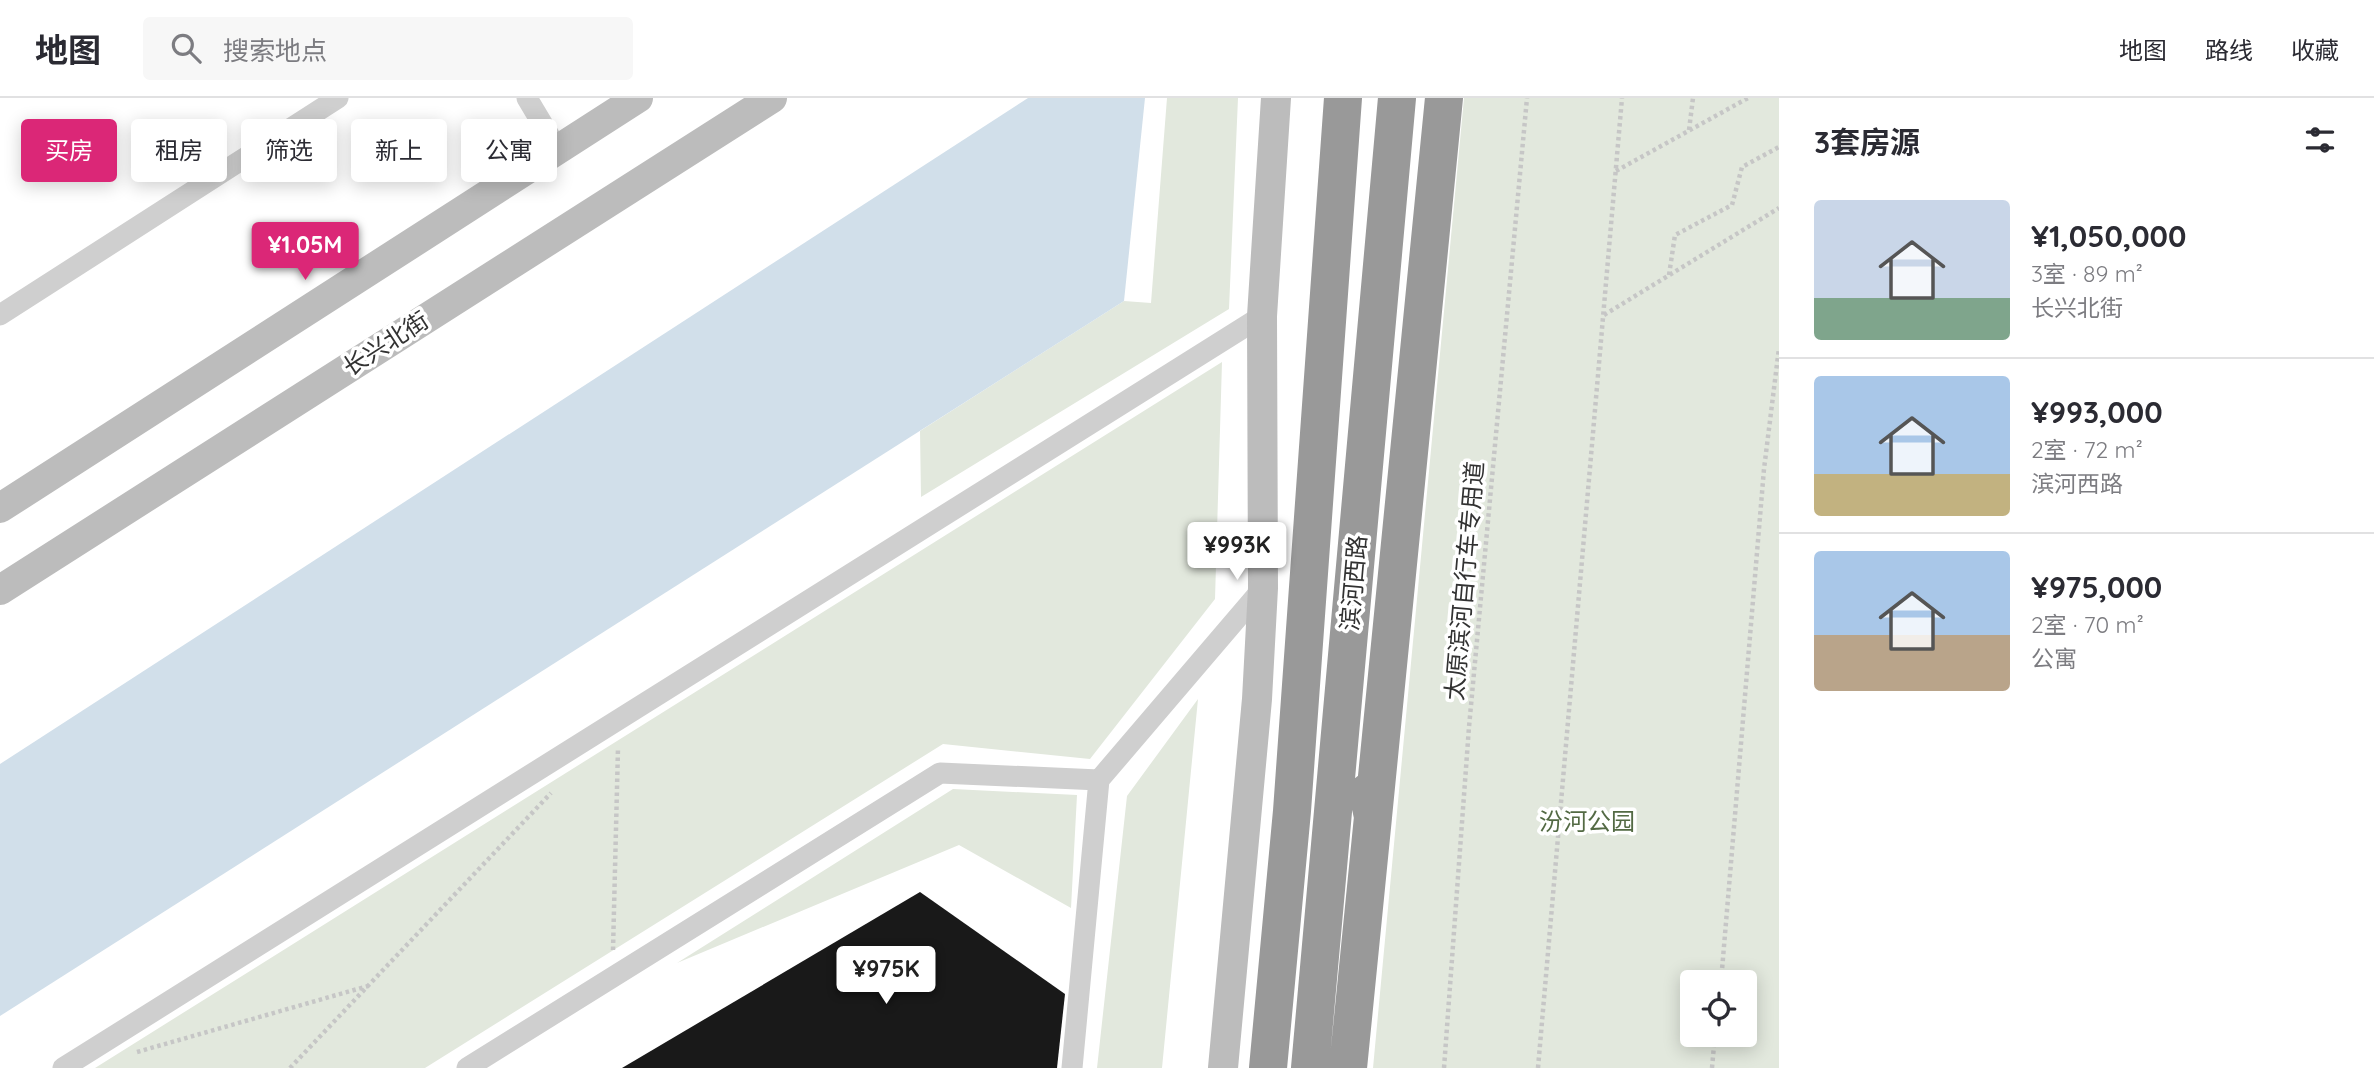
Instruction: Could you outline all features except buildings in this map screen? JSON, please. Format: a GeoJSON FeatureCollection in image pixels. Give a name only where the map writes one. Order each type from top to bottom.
{"type":"FeatureCollection","features":[{"type":"Feature","properties":{"kind":"highway"},"geometry":{"type":"LineString","coordinates":[[1323,98],[1332,226]]}},
{"type":"Feature","properties":{"kind":"highway","name":"滨河西路"},"geometry":{"type":"LineString","coordinates":[[1268,1068],[1292,811],[1343,98]]}},
{"type":"Feature","properties":{"kind":"highway","name":"滨河西路"},"geometry":{"type":"LineString","coordinates":[[1310,1068],[1396,98]]}},
{"type":"Feature","properties":{"kind":"highway"},"geometry":{"type":"LineString","coordinates":[[1349,1068],[1444,98]]}},
{"type":"Feature","properties":{"kind":"highway"},"geometry":{"type":"LineString","coordinates":[[1357,541],[1415,398]]}},
{"type":"Feature","properties":{"kind":"highway"},"geometry":{"type":"LineString","coordinates":[[1345,685],[1373,817]]}},
{"type":"Feature","properties":{"kind":"street"},"geometry":{"type":"LineString","coordinates":[[0,315],[338,98]]}},
{"type":"Feature","properties":{"kind":"street"},"geometry":{"type":"LineString","coordinates":[[527,98],[558,150]]}},
{"type":"Feature","properties":{"kind":"street"},"geometry":{"type":"LineString","coordinates":[[0,508],[638,98]]}},
{"type":"Feature","properties":{"kind":"street","name":"长兴北街"},"geometry":{"type":"LineString","coordinates":[[0,590],[772,98]]}},
{"type":"Feature","properties":{"kind":"street"},"geometry":{"type":"LineString","coordinates":[[1223,1068],[1257,699],[1263,588],[1262,316],[1276,98]]}},
{"type":"Feature","properties":{"kind":"street"},"geometry":{"type":"LineString","coordinates":[[63,1068],[1262,316]]}},
{"type":"Feature","properties":{"kind":"street"},"geometry":{"type":"LineString","coordinates":[[1072,1068],[1099,779],[1263,588]]}},
{"type":"Feature","properties":{"kind":"street"},"geometry":{"type":"LineString","coordinates":[[467,1068],[612,975],[940,773],[1099,779]]}},
{"type":"Feature","properties":{"kind":"path","name":"太原滨河自行车专用道"},"geometry":{"type":"LineString","coordinates":[[1444,1068],[1479,622],[1527,98]]}},
{"type":"Feature","properties":{"kind":"path"},"geometry":{"type":"LineString","coordinates":[[1538,1068],[1622,98]]}},
{"type":"Feature","properties":{"kind":"path"},"geometry":{"type":"LineString","coordinates":[[1689,131],[1693,98]]}},
{"type":"Feature","properties":{"kind":"path"},"geometry":{"type":"LineString","coordinates":[[1615,172],[1748,98]]}},
{"type":"Feature","properties":{"kind":"path"},"geometry":{"type":"LineString","coordinates":[[1668,276],[1675,235],[1732,205],[1742,167],[1779,147]]}},
{"type":"Feature","properties":{"kind":"path"},"geometry":{"type":"LineString","coordinates":[[1603,315],[1779,208]]}},
{"type":"Feature","properties":{"kind":"path"},"geometry":{"type":"LineString","coordinates":[[1722,970],[1763,469],[1779,348]]}},
{"type":"Feature","properties":{"kind":"path"},"geometry":{"type":"LineString","coordinates":[[612,975],[619,721]]}},
{"type":"Feature","properties":{"kind":"path"},"geometry":{"type":"LineString","coordinates":[[290,1068],[554,790]]}},
{"type":"Feature","properties":{"kind":"path"},"geometry":{"type":"LineString","coordinates":[[131,1053],[368,986]]}},
{"type":"Feature","properties":{"kind":"path"},"geometry":{"type":"LineString","coordinates":[[1712,1068],[1714,1047]]}},
{"type":"Feature","properties":{"kind":"green space"},"geometry":{"type":"Polygon","coordinates":[[[1167,98],[1238,98],[1229,309],[921,497],[920,431],[1124,301],[1151,303],[1167,98]]]}},
{"type":"Feature","properties":{"kind":"green space","name":"汾河公园"},"geometry":{"type":"Polygon","coordinates":[[[1464,98],[1779,98],[1779,1068],[1373,1068],[1464,98]]]}},
{"type":"Feature","properties":{"kind":"green space"},"geometry":{"type":"Polygon","coordinates":[[[1222,362],[1215,599],[1090,759],[943,744],[425,1068],[95,1068],[1222,362]]]}},
{"type":"Feature","properties":{"kind":"green space"},"geometry":{"type":"Polygon","coordinates":[[[1198,699],[1162,1068],[1097,1068],[1127,796],[1198,699]]]}},
{"type":"Feature","properties":{"kind":"green space"},"geometry":{"type":"Polygon","coordinates":[[[953,789],[1077,795],[1071,908],[959,845],[677,963],[953,789]]]}},
{"type":"Feature","properties":{"kind":"shaded area"},"geometry":{"type":"Polygon","coordinates":[[[1028,98],[1145,98],[1124,301],[0,1016],[0,764],[1028,98]]]}}]}
